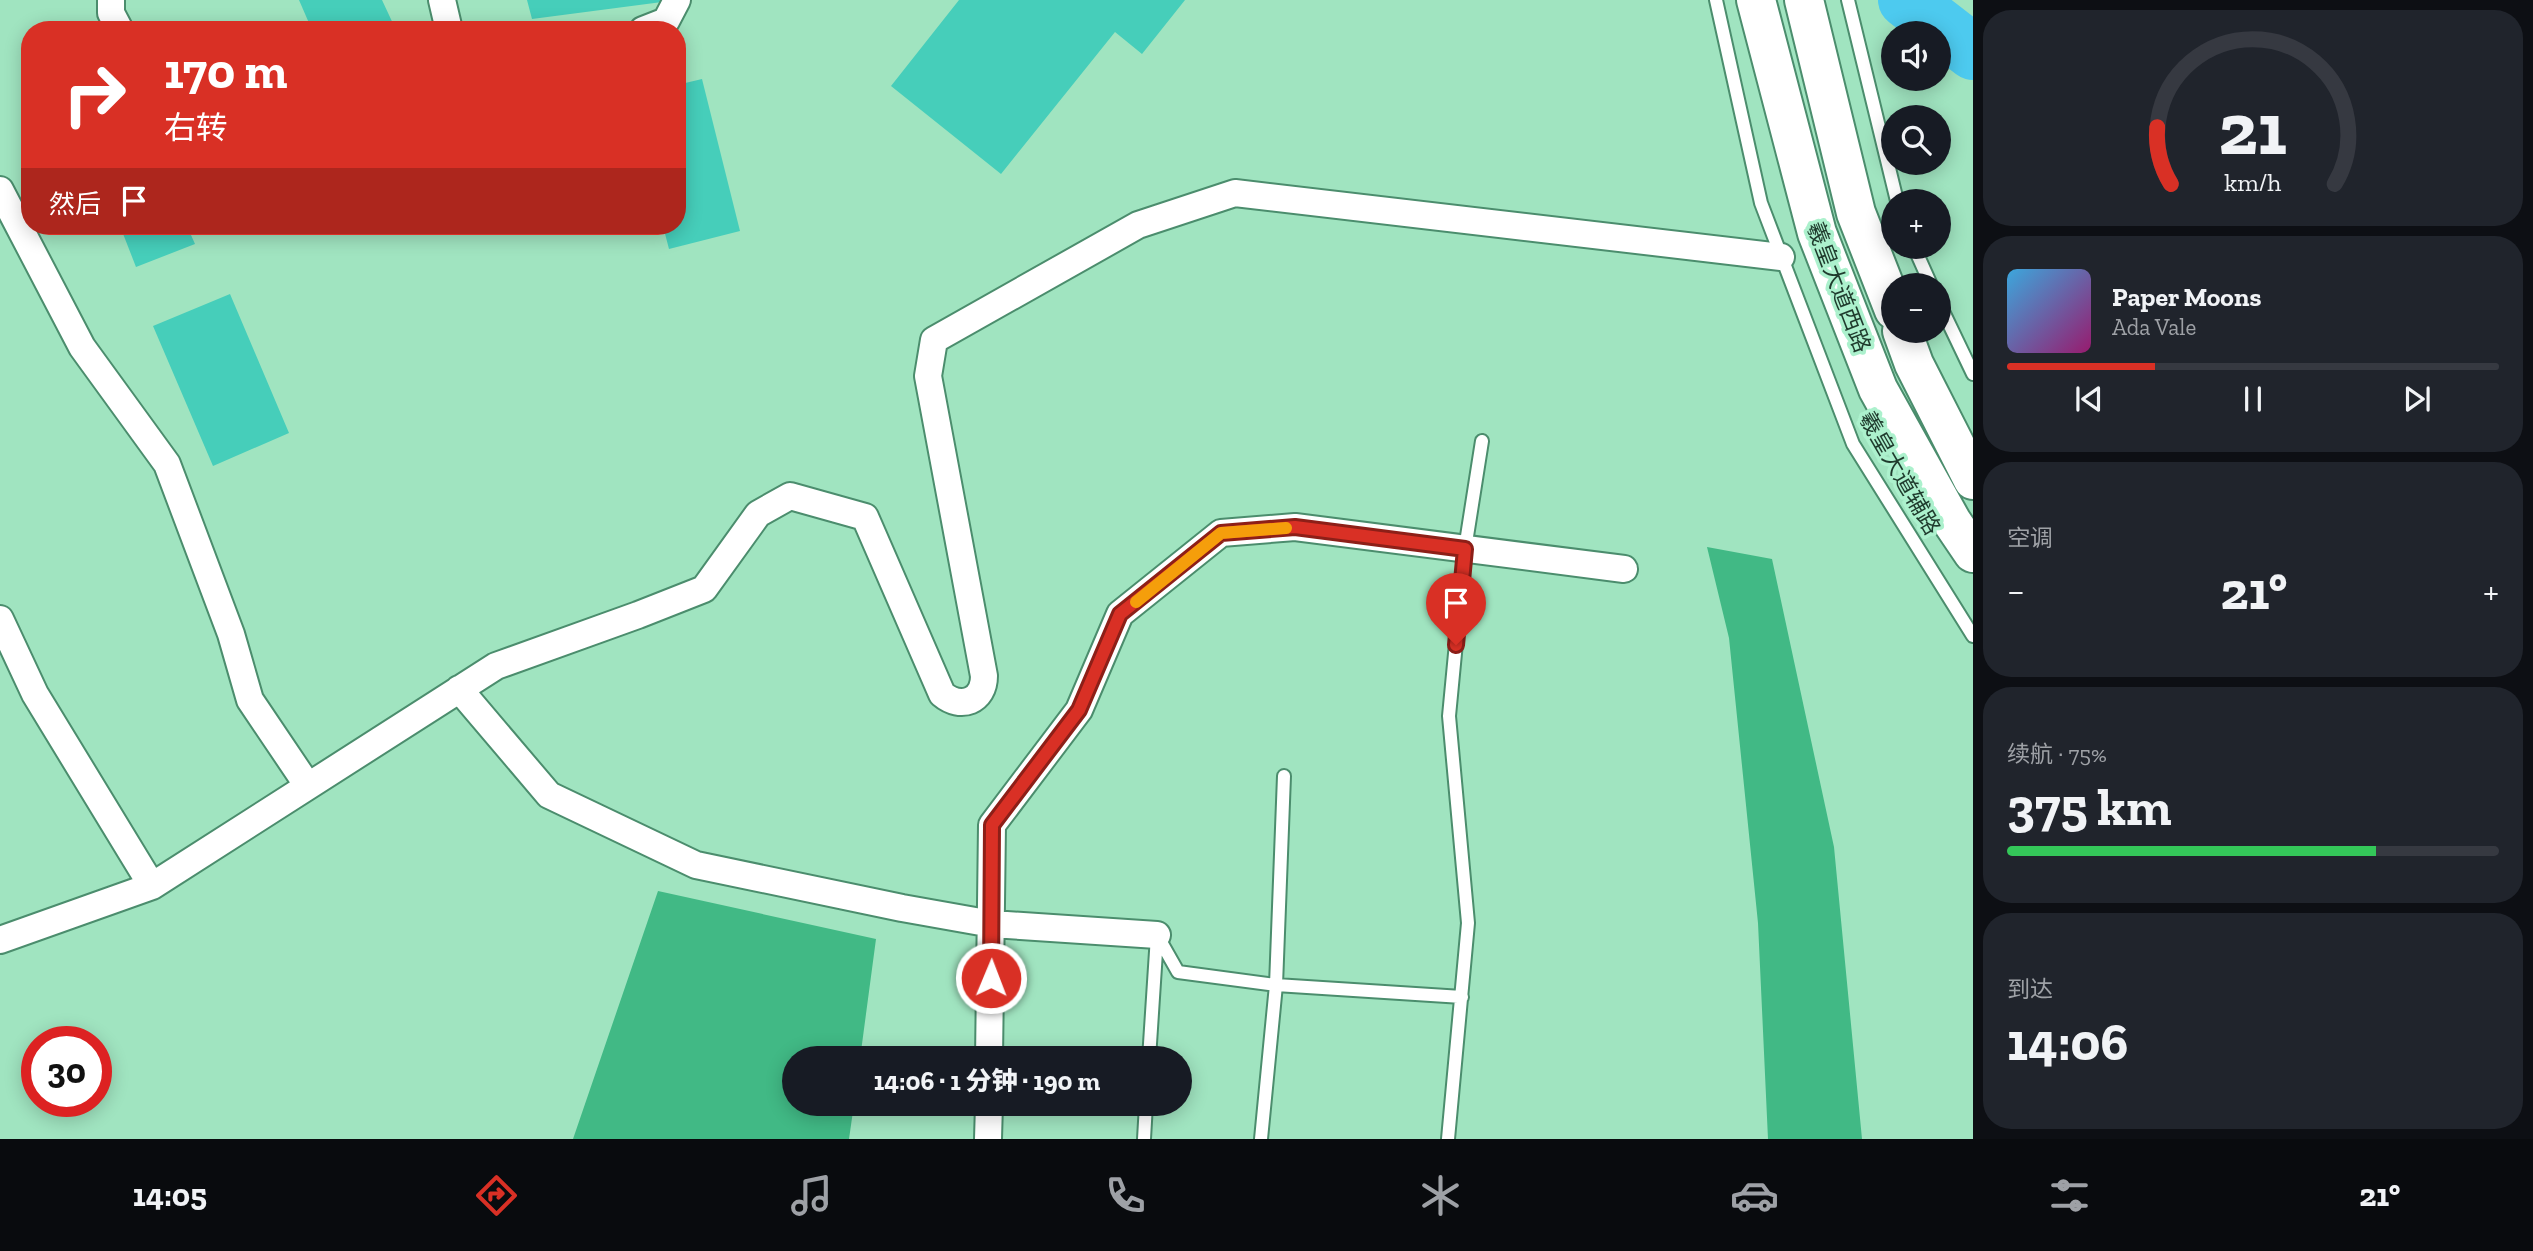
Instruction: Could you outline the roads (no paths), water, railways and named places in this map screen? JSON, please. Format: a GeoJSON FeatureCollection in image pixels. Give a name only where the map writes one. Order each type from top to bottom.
{"type":"FeatureCollection","features":[{"type":"Feature","properties":{"kind":"main road","name":"羲皇大道西路"},"geometry":{"type":"LineString","coordinates":[[1756,0],[1816,233],[1878,389],[1952,522],[1973,553]]}},
{"type":"Feature","properties":{"kind":"main road","name":"羲皇大道西路"},"geometry":{"type":"LineString","coordinates":[[1804,0],[1856,213],[1881,277]]}},
{"type":"Feature","properties":{"kind":"main road","name":"羲皇大道西路"},"geometry":{"type":"LineString","coordinates":[[1906,343],[1973,480]]}},
{"type":"Feature","properties":{"kind":"street"},"geometry":{"type":"LineString","coordinates":[[111,0],[111,13],[115,21]]}},
{"type":"Feature","properties":{"kind":"street"},"geometry":{"type":"LineString","coordinates":[[442,0],[447,21]]}},
{"type":"Feature","properties":{"kind":"street"},"geometry":{"type":"LineString","coordinates":[[664,21],[677,0]]}},
{"type":"Feature","properties":{"kind":"street"},"geometry":{"type":"LineString","coordinates":[[0,190],[21,230]]}},
{"type":"Feature","properties":{"kind":"street"},"geometry":{"type":"LineString","coordinates":[[0,940],[152,886],[496,666],[704,589],[758,514],[790,496],[865,517],[938,688],[955,702],[971,701],[982,691],[984,676],[928,376],[933,340],[1138,225],[1235,193],[1782,257]]}},
{"type":"Feature","properties":{"kind":"street"},"geometry":{"type":"LineString","coordinates":[[24,235],[82,347],[167,464],[231,634],[250,700],[308,786]]}},
{"type":"Feature","properties":{"kind":"street"},"geometry":{"type":"LineString","coordinates":[[989,1046],[992,825],[1079,710],[1120,614],[1221,533],[1295,527],[1624,569]]}},
{"type":"Feature","properties":{"kind":"street"},"geometry":{"type":"LineString","coordinates":[[0,619],[35,694],[152,886]]}},
{"type":"Feature","properties":{"kind":"street"},"geometry":{"type":"LineString","coordinates":[[459,690],[549,794],[696,865],[992,924],[1157,935]]}},
{"type":"Feature","properties":{"kind":"street"},"geometry":{"type":"LineString","coordinates":[[988,1139],[989,1116]]}},
{"type":"Feature","properties":{"kind":"lane","name":"羲皇大道辅路"},"geometry":{"type":"LineString","coordinates":[[1716,0],[1761,203],[1853,444],[1973,636]]}},
{"type":"Feature","properties":{"kind":"lane"},"geometry":{"type":"LineString","coordinates":[[1848,0],[1894,189]]}},
{"type":"Feature","properties":{"kind":"lane"},"geometry":{"type":"LineString","coordinates":[[1951,328],[1973,374]]}},
{"type":"Feature","properties":{"kind":"lane"},"geometry":{"type":"LineString","coordinates":[[1448,1139],[1468,923],[1449,716],[1465,549],[1482,441]]}},
{"type":"Feature","properties":{"kind":"lane"},"geometry":{"type":"LineString","coordinates":[[1261,1139],[1276,985],[1284,776]]}},
{"type":"Feature","properties":{"kind":"lane"},"geometry":{"type":"LineString","coordinates":[[1157,935],[1178,972],[1276,985],[1462,997]]}},
{"type":"Feature","properties":{"kind":"lane"},"geometry":{"type":"LineString","coordinates":[[1150,1046],[1157,935]]}},
{"type":"Feature","properties":{"kind":"lane"},"geometry":{"type":"LineString","coordinates":[[1144,1139],[1145,1116]]}},
{"type":"Feature","properties":{"kind":"waterway"},"geometry":{"type":"LineString","coordinates":[[1906,0],[1973,52]]}}]}
